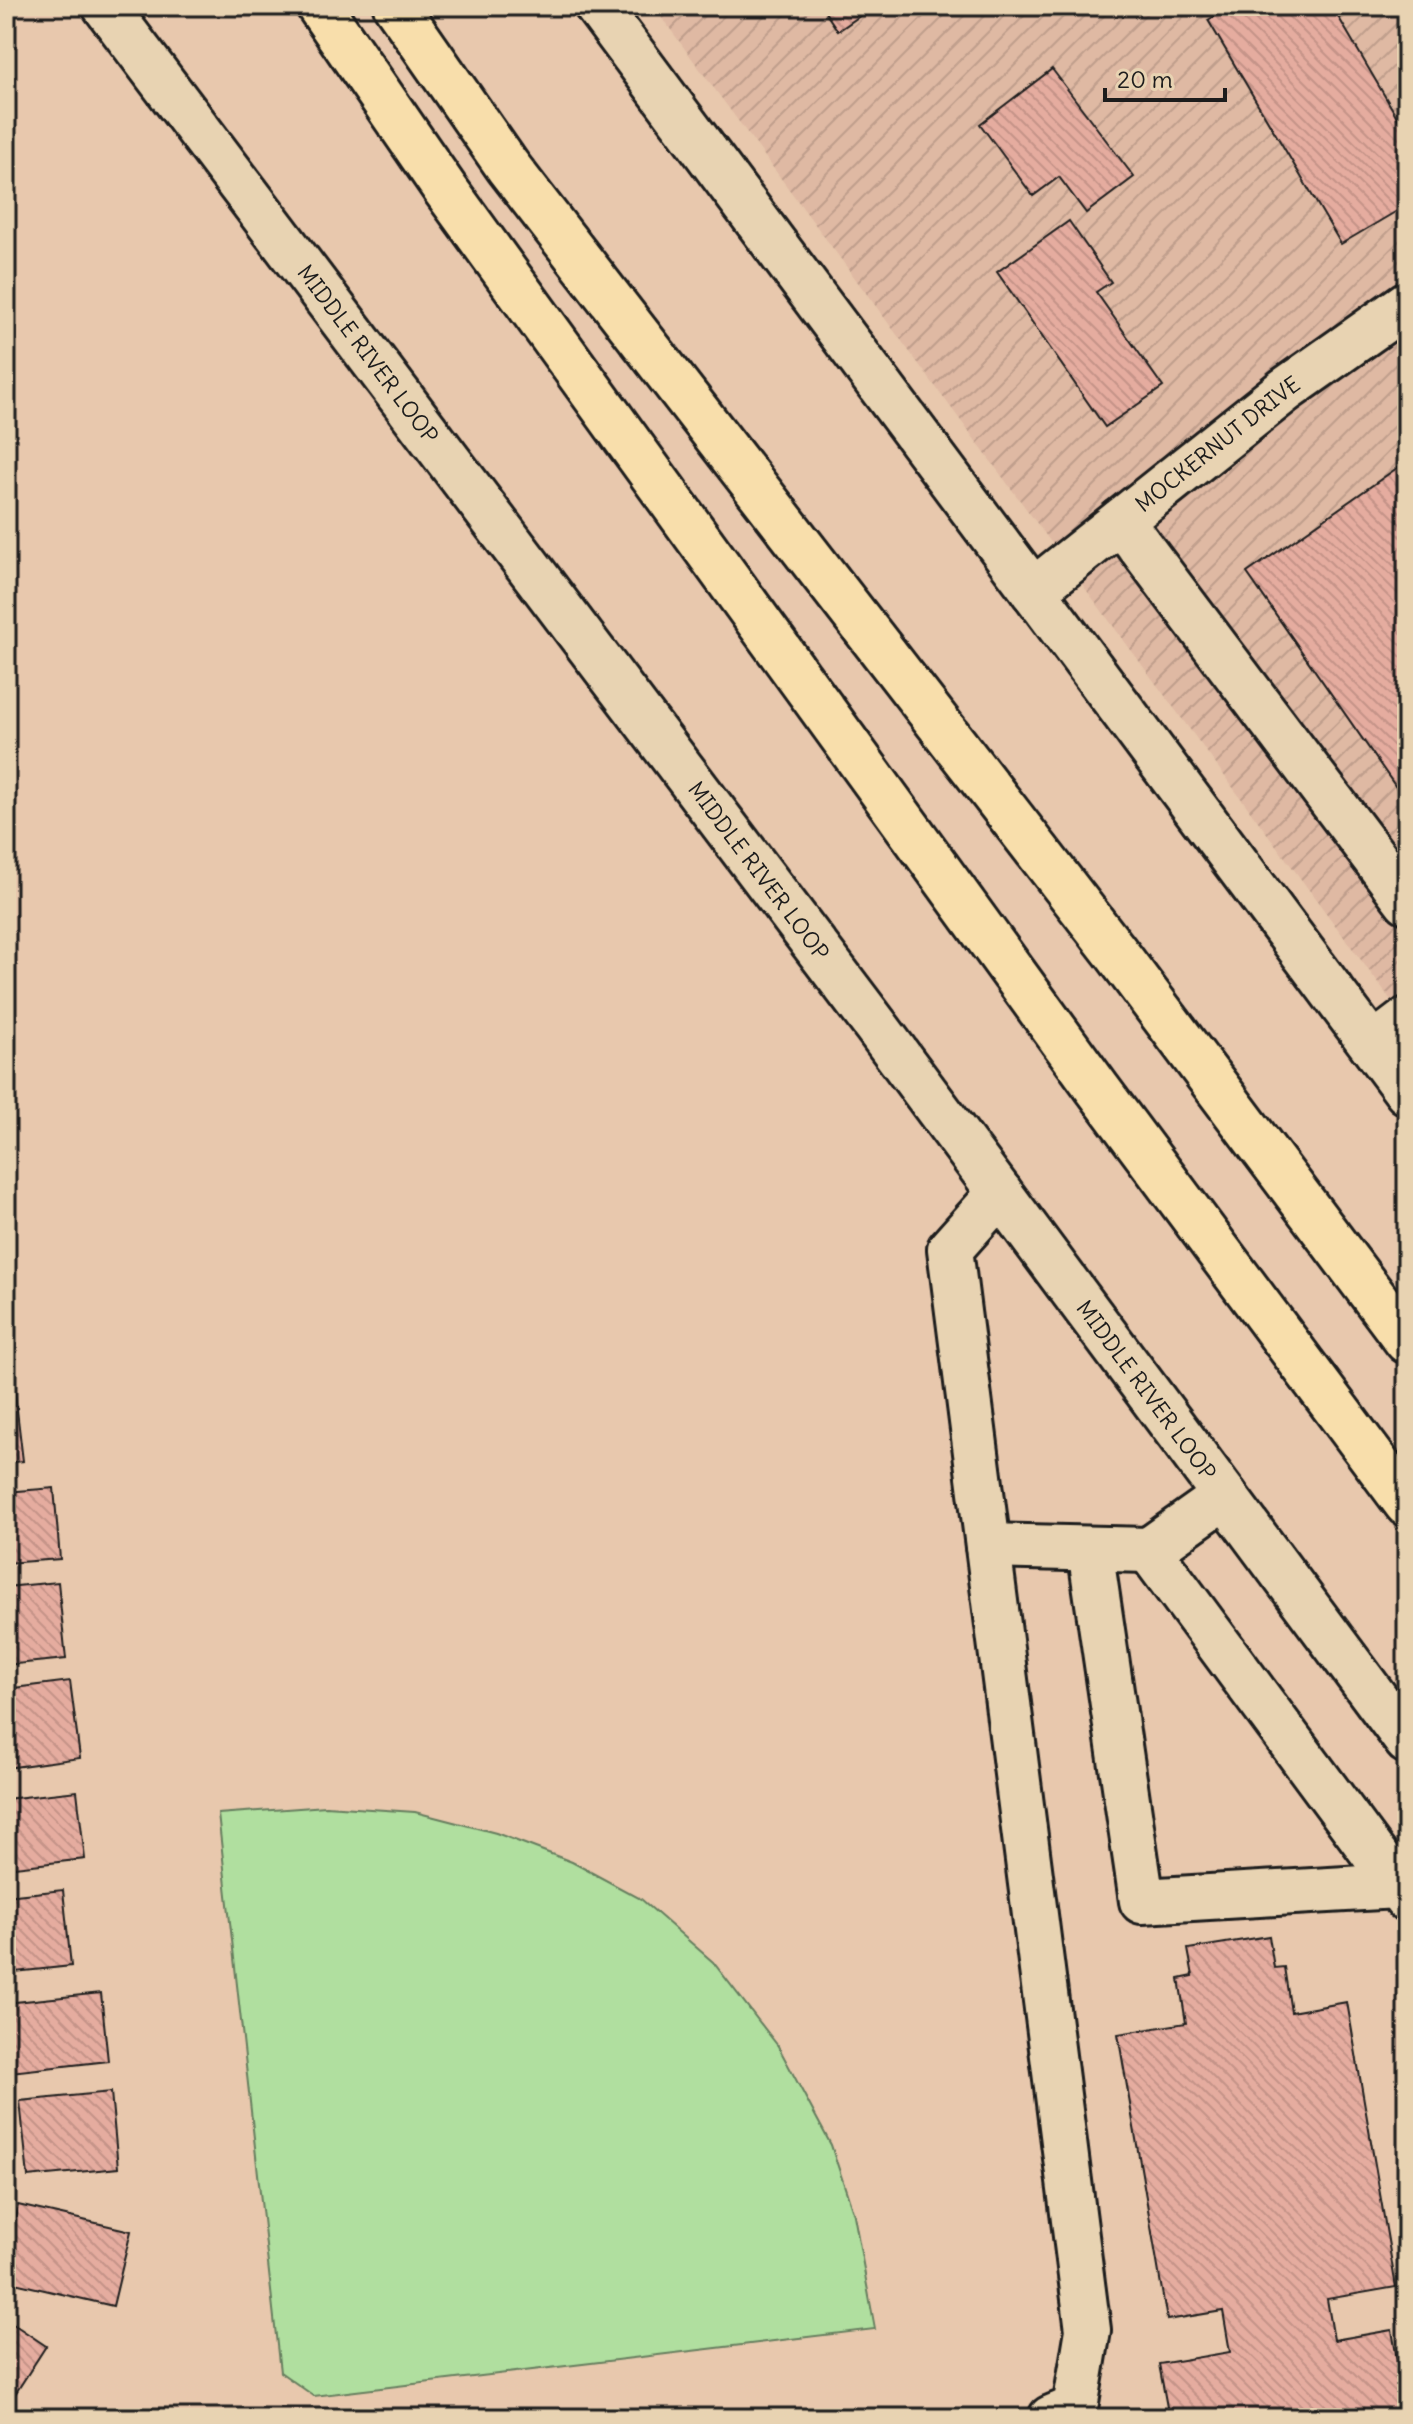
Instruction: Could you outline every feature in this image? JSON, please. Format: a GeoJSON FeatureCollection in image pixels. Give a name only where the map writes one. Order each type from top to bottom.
{"type":"FeatureCollection","features":[{"type":"Feature","properties":{"kind":"highway"},"geometry":{"type":"LineString","coordinates":[[319,6],[445,189],[1087,1076],[1407,1504]]}},
{"type":"Feature","properties":{"kind":"highway"},"geometry":{"type":"LineString","coordinates":[[396,6],[508,167],[1114,950],[1407,1341]]}},
{"type":"Feature","properties":{"kind":"street","name":"MIDDLE RIVER LOOP"},"geometry":{"type":"LineString","coordinates":[[105,6],[1000,1193],[1407,1741]]}},
{"type":"Feature","properties":{"kind":"street"},"geometry":{"type":"LineString","coordinates":[[597,6],[1407,1092]]}},
{"type":"Feature","properties":{"kind":"street","name":"MOCKERNUT DRIVE"},"geometry":{"type":"LineString","coordinates":[[1033,591],[1285,390],[1407,304]]}},
{"type":"Feature","properties":{"kind":"street"},"geometry":{"type":"LineString","coordinates":[[1121,521],[1407,901]]}},
{"type":"Feature","properties":{"kind":"street"},"geometry":{"type":"LineString","coordinates":[[1373,1046],[1407,1020]]}},
{"type":"Feature","properties":{"kind":"street"},"geometry":{"type":"LineString","coordinates":[[1000,1193],[950,1249],[1088,2330],[1075,2408],[1051,2418]]}},
{"type":"Feature","properties":{"kind":"street"},"geometry":{"type":"LineString","coordinates":[[988,1546],[1149,1550],[1225,1496]]}},
{"type":"Feature","properties":{"kind":"street"},"geometry":{"type":"LineString","coordinates":[[1090,1549],[1142,1901],[1402,1892]]}},
{"type":"Feature","properties":{"kind":"street"},"geometry":{"type":"LineString","coordinates":[[1149,1550],[1402,1892]]}},
{"type":"Feature","properties":{"kind":"shaded area"},"geometry":{"type":"Polygon","coordinates":[[[653,6],[1407,6],[1407,1022],[653,6]]]}},
{"type":"Feature","properties":{"kind":"green space"},"geometry":{"type":"Polygon","coordinates":[[[326,1806],[415,1812],[496,1833],[572,1862],[641,1899],[713,1962],[778,2046],[831,2145],[854,2215],[875,2329],[314,2396],[280,2372],[218,1814],[326,1806]]]}},
{"type":"Feature","properties":{"kind":"building"},"geometry":{"type":"Polygon","coordinates":[[[821,6],[874,6],[838,31],[821,6]]]}},
{"type":"Feature","properties":{"kind":"building"},"geometry":{"type":"Polygon","coordinates":[[[1232,6],[1332,6],[1407,134],[1407,205],[1341,244],[1208,20],[1232,6]]]}},
{"type":"Feature","properties":{"kind":"building"},"geometry":{"type":"Polygon","coordinates":[[[1052,69],[1134,177],[1086,213],[1059,177],[1033,196],[980,124],[1052,69]]]}},
{"type":"Feature","properties":{"kind":"building"},"geometry":{"type":"Polygon","coordinates":[[[1069,221],[1111,282],[1096,292],[1163,387],[1105,427],[997,272],[1069,221]]]}},
{"type":"Feature","properties":{"kind":"building"},"geometry":{"type":"Polygon","coordinates":[[[1407,461],[1407,803],[1247,573],[1407,461]]]}},
{"type":"Feature","properties":{"kind":"building"},"geometry":{"type":"Polygon","coordinates":[[[14,1385],[23,1461],[6,1463],[6,1386],[14,1385]]]}},
{"type":"Feature","properties":{"kind":"building"},"geometry":{"type":"Polygon","coordinates":[[[54,1488],[60,1559],[6,1563],[6,1492],[54,1488]]]}},
{"type":"Feature","properties":{"kind":"building"},"geometry":{"type":"Polygon","coordinates":[[[58,1582],[66,1659],[6,1665],[6,1587],[58,1582]]]}},
{"type":"Feature","properties":{"kind":"building"},"geometry":{"type":"Polygon","coordinates":[[[70,1681],[80,1758],[6,1768],[6,1689],[70,1681]]]}},
{"type":"Feature","properties":{"kind":"building"},"geometry":{"type":"Polygon","coordinates":[[[77,1791],[85,1859],[6,1868],[6,1799],[77,1791]]]}},
{"type":"Feature","properties":{"kind":"building"},"geometry":{"type":"Polygon","coordinates":[[[63,1890],[71,1966],[6,1973],[6,1896],[63,1890]]]}},
{"type":"Feature","properties":{"kind":"building"},"geometry":{"type":"Polygon","coordinates":[[[1269,1936],[1274,1968],[1284,1967],[1291,2012],[1347,2002],[1396,2287],[1327,2299],[1334,2340],[1392,2330],[1407,2418],[1169,2418],[1159,2364],[1230,2352],[1223,2311],[1167,2320],[1118,2034],[1186,2023],[1179,1979],[1193,1976],[1188,1949],[1269,1936]]]}},
{"type":"Feature","properties":{"kind":"building"},"geometry":{"type":"Polygon","coordinates":[[[101,1993],[108,2061],[11,2072],[6,2003],[101,1993]]]}},
{"type":"Feature","properties":{"kind":"building"},"geometry":{"type":"Polygon","coordinates":[[[111,2092],[118,2168],[28,2177],[20,2101],[111,2092]]]}},
{"type":"Feature","properties":{"kind":"building"},"geometry":{"type":"Polygon","coordinates":[[[18,2205],[131,2231],[113,2306],[6,2281],[6,2257],[18,2205]]]}},
{"type":"Feature","properties":{"kind":"building"},"geometry":{"type":"Polygon","coordinates":[[[6,2319],[46,2346],[6,2408],[6,2319]]]}}]}
